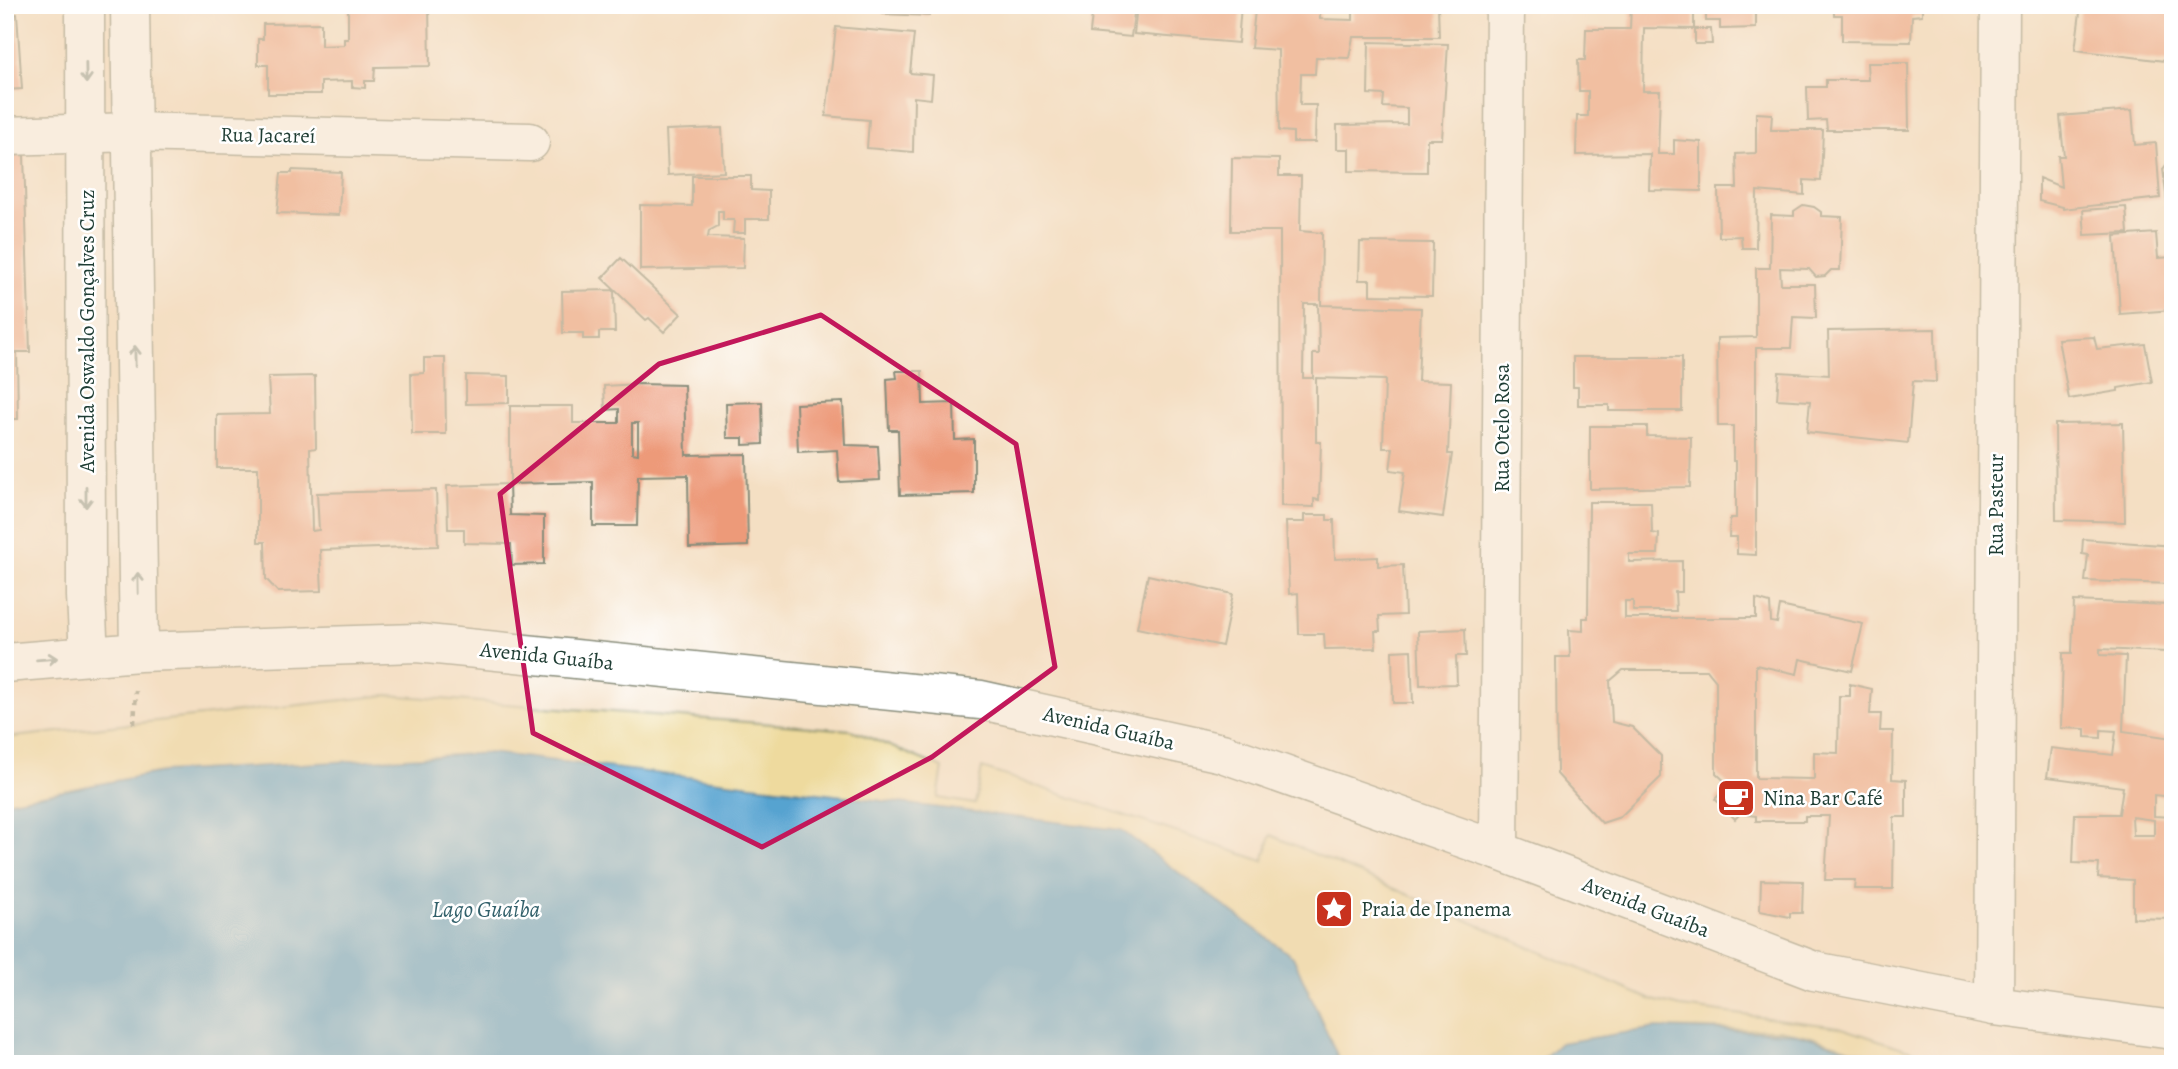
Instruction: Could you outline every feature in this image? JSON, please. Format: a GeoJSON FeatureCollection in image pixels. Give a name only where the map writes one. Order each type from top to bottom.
{"type":"FeatureCollection","features":[{"type":"Feature","properties":{"kind":"street","name":"Avenida Oswaldo Gonçalves Cruz"},"geometry":{"type":"LineString","coordinates":[[85,5],[86,596],[89,656]]}},
{"type":"Feature","properties":{"kind":"street"},"geometry":{"type":"LineString","coordinates":[[130,5],[139,652]]}},
{"type":"Feature","properties":{"kind":"street","name":"Rua Otelo Rosa"},"geometry":{"type":"LineString","coordinates":[[1499,851],[1505,5]]}},
{"type":"Feature","properties":{"kind":"street","name":"Rua Pasteur"},"geometry":{"type":"LineString","coordinates":[[1994,1006],[2000,5]]}},
{"type":"Feature","properties":{"kind":"street","name":"Rua Jacareí"},"geometry":{"type":"LineString","coordinates":[[5,136],[132,132],[530,142]]}},
{"type":"Feature","properties":{"kind":"street","name":"Avenida Guaíba"},"geometry":{"type":"LineString","coordinates":[[5,663],[139,652],[417,643],[981,700],[1222,753],[1499,851],[1814,971],[1994,1006],[2173,1030]]}},
{"type":"Feature","properties":{"kind":"highlighted area"},"geometry":{"type":"Polygon","coordinates":[[[821,315],[1016,444],[1055,667],[932,757],[762,847],[533,733],[500,494],[659,364],[821,315]]]}},
{"type":"Feature","properties":{"kind":"sand","name":"Praia de Ipanema"},"geometry":{"type":"Polygon","coordinates":[[[388,695],[851,730],[943,768],[938,798],[975,804],[982,768],[1263,861],[1271,835],[1649,999],[1681,1007],[1839,1027],[1951,1064],[1900,1064],[1805,1035],[1778,1030],[1656,1028],[1561,1043],[1537,1064],[1341,1064],[1293,957],[162,772],[5,802],[5,738],[388,695]]]}},
{"type":"Feature","properties":{"kind":"water","name":"Lago Guaíba"},"geometry":{"type":"Polygon","coordinates":[[[490,753],[1121,830],[1293,957],[1341,1064],[5,1064],[5,802],[162,772],[490,753]]]}},
{"type":"Feature","properties":{"kind":"water"},"geometry":{"type":"Polygon","coordinates":[[[1656,1028],[1794,1033],[1900,1064],[1537,1064],[1560,1043],[1656,1028]]]}},
{"type":"Feature","properties":{"kind":"building"},"geometry":{"type":"Polygon","coordinates":[[[348,5],[429,5],[430,66],[375,67],[374,81],[365,81],[365,88],[352,87],[352,81],[321,82],[321,94],[268,94],[268,65],[258,65],[258,39],[263,39],[263,24],[321,23],[321,46],[344,45],[344,39],[348,39],[348,5]]]}},
{"type":"Feature","properties":{"kind":"building"},"geometry":{"type":"Polygon","coordinates":[[[884,5],[929,5],[929,16],[883,14],[884,5]]]}},
{"type":"Feature","properties":{"kind":"building"},"geometry":{"type":"Polygon","coordinates":[[[1093,5],[1135,6],[1131,37],[1090,33],[1093,5]]]}},
{"type":"Feature","properties":{"kind":"building"},"geometry":{"type":"Polygon","coordinates":[[[1137,5],[1241,5],[1238,43],[1134,34],[1137,5]]]}},
{"type":"Feature","properties":{"kind":"building"},"geometry":{"type":"Polygon","coordinates":[[[1243,5],[1320,5],[1320,19],[1353,20],[1353,5],[1438,5],[1439,37],[1353,37],[1349,58],[1316,57],[1315,74],[1301,74],[1300,105],[1316,105],[1315,142],[1293,142],[1293,132],[1279,131],[1278,50],[1251,48],[1255,10],[1242,8],[1243,5]]]}},
{"type":"Feature","properties":{"kind":"building"},"geometry":{"type":"Polygon","coordinates":[[[1631,5],[1694,5],[1694,29],[1644,28],[1643,91],[1660,91],[1658,154],[1674,154],[1674,140],[1701,142],[1701,191],[1649,190],[1650,154],[1576,155],[1577,116],[1588,116],[1588,91],[1579,91],[1578,60],[1585,60],[1586,29],[1630,29],[1631,5]]]}},
{"type":"Feature","properties":{"kind":"building"},"geometry":{"type":"Polygon","coordinates":[[[1706,5],[1756,5],[1756,28],[1720,29],[1720,21],[1706,21],[1706,5]]]}},
{"type":"Feature","properties":{"kind":"building"},"geometry":{"type":"Polygon","coordinates":[[[1834,5],[1922,5],[1922,15],[1912,16],[1911,42],[1842,41],[1842,15],[1834,15],[1834,5]]]}},
{"type":"Feature","properties":{"kind":"building"},"geometry":{"type":"Polygon","coordinates":[[[2081,5],[2173,5],[2173,62],[2075,50],[2081,5]]]}},
{"type":"Feature","properties":{"kind":"building"},"geometry":{"type":"Polygon","coordinates":[[[17,14],[22,89],[5,90],[5,15],[17,14]]]}},
{"type":"Feature","properties":{"kind":"building"},"geometry":{"type":"Polygon","coordinates":[[[836,27],[914,34],[910,73],[933,75],[931,99],[914,97],[913,152],[867,148],[869,120],[826,116],[836,27]]]}},
{"type":"Feature","properties":{"kind":"building"},"geometry":{"type":"Polygon","coordinates":[[[1695,29],[1711,29],[1712,44],[1695,44],[1695,29]]]}},
{"type":"Feature","properties":{"kind":"building"},"geometry":{"type":"Polygon","coordinates":[[[1369,42],[1448,44],[1442,139],[1427,139],[1427,172],[1349,171],[1349,149],[1337,149],[1337,125],[1407,124],[1407,108],[1383,107],[1384,95],[1368,94],[1369,42]]]}},
{"type":"Feature","properties":{"kind":"building"},"geometry":{"type":"Polygon","coordinates":[[[1867,63],[1908,63],[1909,130],[1827,130],[1826,120],[1808,121],[1807,87],[1826,87],[1826,80],[1868,80],[1867,63]]]}},
{"type":"Feature","properties":{"kind":"building"},"geometry":{"type":"Polygon","coordinates":[[[2132,110],[2135,145],[2156,143],[2160,198],[2063,209],[2039,201],[2039,178],[2061,187],[2058,156],[2064,156],[2060,116],[2132,110]]]}},
{"type":"Feature","properties":{"kind":"building"},"geometry":{"type":"Polygon","coordinates":[[[1756,113],[1772,114],[1771,130],[1823,130],[1821,181],[1804,180],[1804,195],[1757,191],[1756,248],[1742,248],[1741,236],[1719,237],[1718,188],[1737,188],[1736,154],[1756,153],[1756,113]]]}},
{"type":"Feature","properties":{"kind":"building"},"geometry":{"type":"Polygon","coordinates":[[[722,128],[724,172],[668,175],[666,130],[722,128]]]}},
{"type":"Feature","properties":{"kind":"building"},"geometry":{"type":"Polygon","coordinates":[[[24,155],[30,352],[17,352],[18,419],[5,419],[5,156],[24,155]]]}},
{"type":"Feature","properties":{"kind":"building"},"geometry":{"type":"Polygon","coordinates":[[[2173,156],[2173,202],[2167,202],[2163,169],[2173,156]]]}},
{"type":"Feature","properties":{"kind":"building"},"geometry":{"type":"Polygon","coordinates":[[[1232,158],[1279,159],[1279,176],[1301,176],[1300,231],[1322,233],[1321,305],[1421,308],[1418,381],[1451,382],[1448,454],[1452,454],[1443,517],[1399,511],[1405,472],[1390,470],[1393,448],[1383,448],[1385,380],[1316,378],[1316,442],[1321,442],[1319,500],[1314,499],[1314,507],[1281,506],[1280,231],[1231,231],[1232,158]],[[1304,304],[1303,378],[1313,378],[1313,354],[1319,354],[1318,304],[1304,304]]]}},
{"type":"Feature","properties":{"kind":"building"},"geometry":{"type":"Polygon","coordinates":[[[292,170],[341,172],[339,215],[277,213],[281,173],[292,173],[292,170]]]}},
{"type":"Feature","properties":{"kind":"building"},"geometry":{"type":"Polygon","coordinates":[[[692,176],[751,176],[751,190],[769,191],[769,219],[745,219],[745,233],[733,233],[734,220],[723,220],[723,211],[718,211],[718,226],[709,231],[708,237],[744,238],[743,268],[640,270],[640,205],[692,206],[692,176]]]}},
{"type":"Feature","properties":{"kind":"building"},"geometry":{"type":"Polygon","coordinates":[[[1803,205],[1814,207],[1821,212],[1821,216],[1842,217],[1840,270],[1831,270],[1825,276],[1816,277],[1809,269],[1780,268],[1781,284],[1815,284],[1816,318],[1793,317],[1791,348],[1756,348],[1756,555],[1737,554],[1737,537],[1729,537],[1730,518],[1736,518],[1733,426],[1718,426],[1717,338],[1756,337],[1756,268],[1770,268],[1771,215],[1794,216],[1794,211],[1803,205]]]}},
{"type":"Feature","properties":{"kind":"building"},"geometry":{"type":"Polygon","coordinates":[[[2126,207],[2128,233],[2085,235],[2083,210],[2126,207]]]}},
{"type":"Feature","properties":{"kind":"building"},"geometry":{"type":"Polygon","coordinates":[[[2156,233],[2158,258],[2173,257],[2173,310],[2120,314],[2115,236],[2156,233]]]}},
{"type":"Feature","properties":{"kind":"building"},"geometry":{"type":"Polygon","coordinates":[[[1360,242],[1433,243],[1432,296],[1370,295],[1370,280],[1359,280],[1360,242]]]}},
{"type":"Feature","properties":{"kind":"building"},"geometry":{"type":"Polygon","coordinates":[[[621,258],[681,314],[664,332],[649,318],[646,320],[602,278],[621,258]]]}},
{"type":"Feature","properties":{"kind":"building"},"geometry":{"type":"Polygon","coordinates":[[[614,290],[615,332],[599,332],[599,339],[583,339],[583,333],[563,333],[562,291],[614,290]]]}},
{"type":"Feature","properties":{"kind":"building"},"geometry":{"type":"Polygon","coordinates":[[[1935,329],[1936,382],[1913,381],[1908,443],[1807,432],[1810,401],[1777,399],[1779,372],[1829,375],[1828,331],[1935,329]]]}},
{"type":"Feature","properties":{"kind":"building"},"geometry":{"type":"Polygon","coordinates":[[[2094,337],[2097,349],[2145,344],[2152,382],[2069,399],[2058,339],[2094,337]]]}},
{"type":"Feature","properties":{"kind":"building"},"geometry":{"type":"Polygon","coordinates":[[[1573,357],[1682,357],[1682,411],[1609,411],[1609,405],[1578,405],[1578,387],[1573,387],[1573,357]]]}},
{"type":"Feature","properties":{"kind":"building"},"geometry":{"type":"Polygon","coordinates":[[[424,358],[445,358],[446,434],[412,434],[411,374],[424,373],[424,358]]]}},
{"type":"Feature","properties":{"kind":"building"},"geometry":{"type":"Polygon","coordinates":[[[896,371],[922,371],[923,404],[954,403],[955,440],[974,439],[974,493],[900,495],[898,430],[889,430],[887,379],[897,378],[896,371]]]}},
{"type":"Feature","properties":{"kind":"building"},"geometry":{"type":"Polygon","coordinates":[[[466,375],[509,376],[509,403],[466,404],[466,375]]]}},
{"type":"Feature","properties":{"kind":"building"},"geometry":{"type":"Polygon","coordinates":[[[315,376],[316,448],[310,449],[312,531],[319,530],[317,493],[436,490],[438,546],[320,550],[322,591],[278,592],[266,579],[265,542],[258,542],[258,468],[217,468],[217,415],[270,414],[268,377],[315,376]]]}},
{"type":"Feature","properties":{"kind":"building"},"geometry":{"type":"Polygon","coordinates":[[[684,385],[686,455],[746,454],[748,546],[689,548],[688,475],[638,476],[637,526],[593,526],[593,482],[510,484],[510,406],[573,406],[573,423],[619,423],[619,409],[605,410],[604,386],[684,385]],[[632,423],[632,453],[638,454],[638,423],[632,423]]]}},
{"type":"Feature","properties":{"kind":"building"},"geometry":{"type":"Polygon","coordinates":[[[762,402],[763,444],[743,445],[743,438],[727,438],[726,403],[762,402]]]}},
{"type":"Feature","properties":{"kind":"building"},"geometry":{"type":"Polygon","coordinates":[[[843,402],[845,445],[878,446],[880,480],[839,482],[837,450],[798,452],[796,404],[843,402]]]}},
{"type":"Feature","properties":{"kind":"building"},"geometry":{"type":"Polygon","coordinates":[[[2123,423],[2125,522],[2056,520],[2055,424],[2123,423]]]}},
{"type":"Feature","properties":{"kind":"building"},"geometry":{"type":"Polygon","coordinates":[[[1590,426],[1647,426],[1647,436],[1691,437],[1690,487],[1590,489],[1590,426]]]}},
{"type":"Feature","properties":{"kind":"building"},"geometry":{"type":"Polygon","coordinates":[[[509,484],[510,515],[544,516],[544,564],[512,565],[511,544],[464,543],[464,529],[448,529],[447,486],[509,484]]]}},
{"type":"Feature","properties":{"kind":"building"},"geometry":{"type":"Polygon","coordinates":[[[1589,502],[1651,502],[1652,533],[1659,534],[1658,554],[1629,554],[1629,562],[1682,561],[1682,592],[1675,592],[1676,611],[1633,611],[1633,601],[1625,601],[1625,618],[1756,618],[1756,599],[1770,603],[1771,622],[1777,623],[1780,606],[1863,624],[1852,671],[1800,659],[1797,674],[1756,665],[1756,778],[1814,779],[1814,752],[1838,753],[1839,696],[1850,696],[1850,684],[1872,689],[1870,714],[1881,714],[1880,731],[1893,731],[1892,779],[1906,780],[1906,817],[1894,817],[1893,889],[1854,889],[1855,880],[1825,880],[1829,816],[1805,816],[1805,821],[1756,821],[1756,816],[1740,814],[1735,819],[1715,799],[1729,785],[1716,773],[1716,681],[1707,670],[1623,670],[1610,681],[1612,722],[1632,727],[1661,756],[1661,777],[1620,817],[1602,823],[1557,774],[1556,657],[1570,657],[1569,630],[1583,631],[1583,618],[1588,618],[1589,502]]]}},
{"type":"Feature","properties":{"kind":"building"},"geometry":{"type":"Polygon","coordinates":[[[1304,515],[1327,515],[1327,520],[1334,520],[1335,559],[1378,557],[1378,566],[1403,565],[1405,615],[1379,616],[1380,631],[1375,631],[1376,648],[1325,649],[1324,634],[1299,634],[1298,593],[1289,594],[1286,522],[1304,522],[1304,515]]]}},
{"type":"Feature","properties":{"kind":"building"},"geometry":{"type":"Polygon","coordinates":[[[2083,539],[2173,546],[2172,584],[2085,581],[2088,555],[2082,554],[2083,539]]]}},
{"type":"Feature","properties":{"kind":"building"},"geometry":{"type":"Polygon","coordinates":[[[1148,575],[1233,594],[1222,646],[1137,628],[1148,575]]]}},
{"type":"Feature","properties":{"kind":"building"},"geometry":{"type":"Polygon","coordinates":[[[2074,601],[2169,605],[2166,652],[2100,649],[2100,655],[2126,656],[2123,731],[2173,738],[2173,797],[2154,795],[2154,816],[2173,817],[2173,919],[2133,918],[2133,880],[2098,878],[2099,864],[2073,863],[2075,814],[2119,814],[2123,787],[2047,777],[2051,748],[2113,755],[2116,731],[2101,730],[2101,738],[2085,737],[2085,729],[2061,728],[2063,653],[2072,653],[2074,601]],[[2132,817],[2133,835],[2154,835],[2154,820],[2132,817]]]}},
{"type":"Feature","properties":{"kind":"building"},"geometry":{"type":"Polygon","coordinates":[[[1465,629],[1466,656],[1456,656],[1457,684],[1420,685],[1418,631],[1465,629]]]}},
{"type":"Feature","properties":{"kind":"building"},"geometry":{"type":"Polygon","coordinates":[[[1411,650],[1413,703],[1393,703],[1392,651],[1411,650]]]}},
{"type":"Feature","properties":{"kind":"building"},"geometry":{"type":"Polygon","coordinates":[[[1761,880],[1803,881],[1802,913],[1790,913],[1790,917],[1760,911],[1761,880]]]}},
{"type":"Feature","properties":{"kind":"place","name":"Nina Bar Café"},"geometry":{"type":"Point","coordinates":[1736,798]}},
{"type":"Feature","properties":{"kind":"place","name":"Praia de Ipanema"},"geometry":{"type":"Point","coordinates":[1334,909]}}]}
